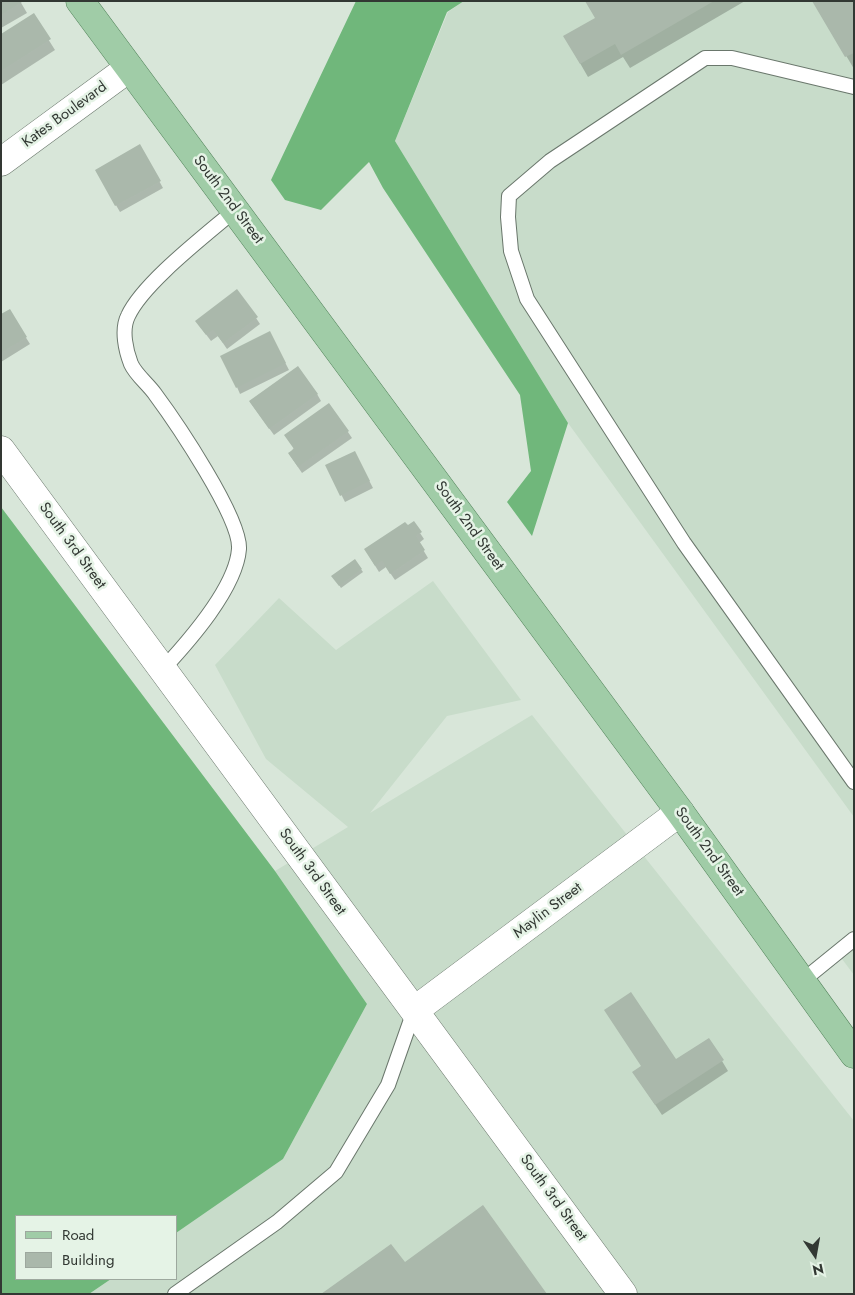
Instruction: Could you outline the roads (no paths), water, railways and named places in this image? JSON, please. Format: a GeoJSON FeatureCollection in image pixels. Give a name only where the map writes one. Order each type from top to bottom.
{"type":"FeatureCollection","features":[{"type":"Feature","properties":{"kind":"main road","name":"South 2nd Street"},"geometry":{"type":"LineString","coordinates":[[80,1],[680,812],[854,1054]]}},
{"type":"Feature","properties":{"kind":"street","name":"Kates Boulevard"},"geometry":{"type":"LineString","coordinates":[[1,162],[129,68]]}},
{"type":"Feature","properties":{"kind":"street","name":"South 3rd Street"},"geometry":{"type":"LineString","coordinates":[[1,450],[623,1294]]}},
{"type":"Feature","properties":{"kind":"street","name":"Maylin Street"},"geometry":{"type":"LineString","coordinates":[[415,1010],[680,812]]}},
{"type":"Feature","properties":{"kind":"lane"},"geometry":{"type":"LineString","coordinates":[[854,87],[732,58],[705,58],[550,161],[509,196],[508,217],[512,251],[527,299],[684,543],[854,782]]}},
{"type":"Feature","properties":{"kind":"lane"},"geometry":{"type":"LineString","coordinates":[[163,669],[193,637],[216,604],[231,575],[239,548],[230,515],[205,470],[155,394],[132,365],[124,341],[127,317],[146,290],[235,210]]}},
{"type":"Feature","properties":{"kind":"lane"},"geometry":{"type":"LineString","coordinates":[[801,982],[854,940]]}},
{"type":"Feature","properties":{"kind":"lane"},"geometry":{"type":"LineString","coordinates":[[175,1294],[277,1222],[336,1172],[388,1086],[415,1010]]}}]}
